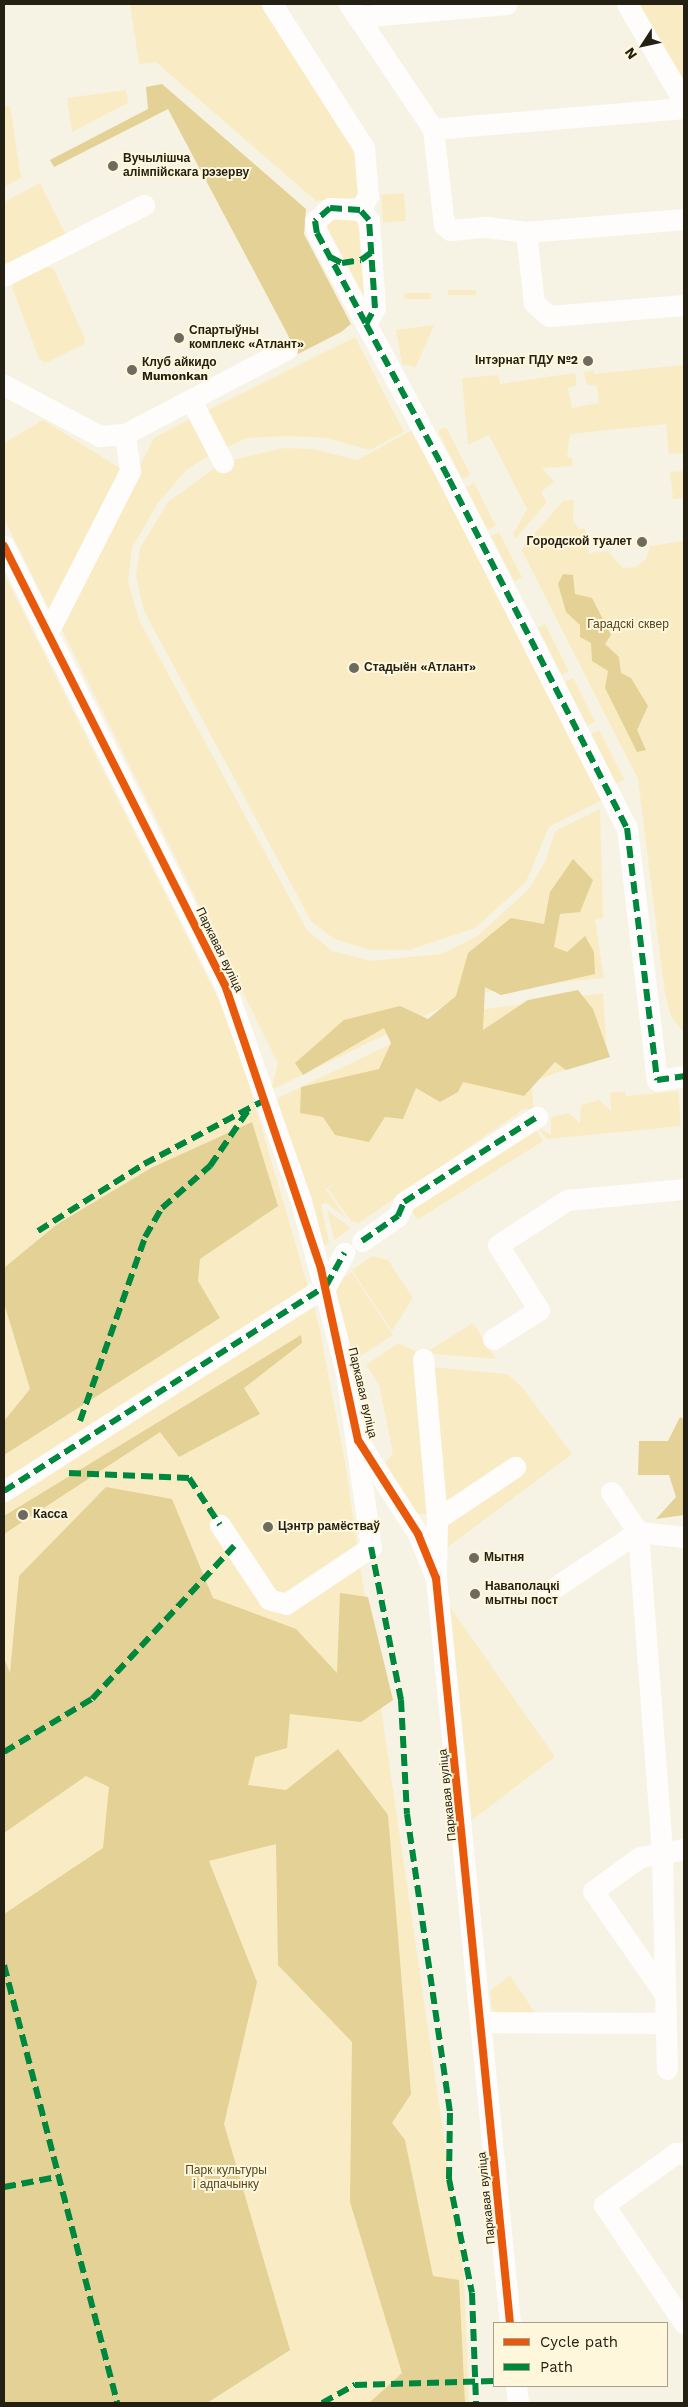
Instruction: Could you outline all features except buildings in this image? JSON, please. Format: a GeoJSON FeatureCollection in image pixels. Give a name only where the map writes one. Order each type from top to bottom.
{"type":"FeatureCollection","features":[{"type":"Feature","properties":{"kind":"street"},"geometry":{"type":"LineString","coordinates":[[272,4],[364,148],[368,196],[360,210]]}},
{"type":"Feature","properties":{"kind":"street"},"geometry":{"type":"LineString","coordinates":[[353,10],[506,4]]}},
{"type":"Feature","properties":{"kind":"street"},"geometry":{"type":"LineString","coordinates":[[627,4],[684,102]]}},
{"type":"Feature","properties":{"kind":"street"},"geometry":{"type":"LineString","coordinates":[[353,10],[433,129],[444,225],[450,230],[486,227],[526,232],[684,219]]}},
{"type":"Feature","properties":{"kind":"street"},"geometry":{"type":"LineString","coordinates":[[433,129],[684,108]]}},
{"type":"Feature","properties":{"kind":"street"},"geometry":{"type":"LineString","coordinates":[[4,276],[144,204]]}},
{"type":"Feature","properties":{"kind":"street"},"geometry":{"type":"LineString","coordinates":[[366,324],[375,308],[369,220],[360,210],[330,208],[316,221],[317,234],[366,324],[627,828],[657,1080],[684,1076]]}},
{"type":"Feature","properties":{"kind":"street"},"geometry":{"type":"LineString","coordinates":[[526,232],[534,303],[549,316],[684,305]]}},
{"type":"Feature","properties":{"kind":"street"},"geometry":{"type":"LineString","coordinates":[[4,385],[100,436],[125,434],[286,349]]}},
{"type":"Feature","properties":{"kind":"street"},"geometry":{"type":"LineString","coordinates":[[190,400],[223,462]]}},
{"type":"Feature","properties":{"kind":"street"},"geometry":{"type":"LineString","coordinates":[[48,634],[130,471],[125,434]]}},
{"type":"Feature","properties":{"kind":"street","name":"Паркавая вуліца"},"geometry":{"type":"LineString","coordinates":[[4,546],[225,985],[326,1286],[358,1440],[418,1534],[436,1578],[482,2022],[510,2322]]}},
{"type":"Feature","properties":{"kind":"street"},"geometry":{"type":"LineString","coordinates":[[362,1240],[398,1216],[404,1202],[537,1117]]}},
{"type":"Feature","properties":{"kind":"street"},"geometry":{"type":"LineString","coordinates":[[493,1339],[539,1310],[498,1245],[567,1200],[684,1189]]}},
{"type":"Feature","properties":{"kind":"street"},"geometry":{"type":"LineString","coordinates":[[4,1491],[326,1286],[344,1252]]}},
{"type":"Feature","properties":{"kind":"street"},"geometry":{"type":"LineString","coordinates":[[423,1360],[438,1519],[436,1578]]}},
{"type":"Feature","properties":{"kind":"street"},"geometry":{"type":"LineString","coordinates":[[220,1525],[269,1599],[286,1604],[371,1547],[358,1440]]}},
{"type":"Feature","properties":{"kind":"street"},"geometry":{"type":"LineString","coordinates":[[438,1519],[515,1467]]}},
{"type":"Feature","properties":{"kind":"street"},"geometry":{"type":"LineString","coordinates":[[611,1492],[638,1532],[662,1854],[663,2024],[667,2069]]}},
{"type":"Feature","properties":{"kind":"street"},"geometry":{"type":"LineString","coordinates":[[548,1592],[638,1532],[684,1537]]}},
{"type":"Feature","properties":{"kind":"street"},"geometry":{"type":"LineString","coordinates":[[664,1993],[593,1892],[640,1856],[684,1850]]}},
{"type":"Feature","properties":{"kind":"street"},"geometry":{"type":"LineString","coordinates":[[482,2022],[663,2024]]}},
{"type":"Feature","properties":{"kind":"street"},"geometry":{"type":"LineString","coordinates":[[684,2154],[676,2153],[604,2205],[684,2323]]}},
{"type":"Feature","properties":{"kind":"street"},"geometry":{"type":"LineString","coordinates":[[516,2387],[518,2403]]}},
{"type":"Feature","properties":{"kind":"green space"},"geometry":{"type":"Polygon","coordinates":[[[130,4],[262,4],[356,151],[360,197],[316,201],[156,62],[139,64],[130,4]]]}},
{"type":"Feature","properties":{"kind":"green space"},"geometry":{"type":"Polygon","coordinates":[[[638,4],[684,4],[684,83],[638,4]]]}},
{"type":"Feature","properties":{"kind":"green space"},"geometry":{"type":"Polygon","coordinates":[[[162,84],[306,209],[304,234],[351,324],[341,332],[298,354],[168,109],[54,167],[50,160],[148,109],[146,87],[162,84]]]}},
{"type":"Feature","properties":{"kind":"green space"},"geometry":{"type":"Polygon","coordinates":[[[126,90],[128,103],[72,132],[67,98],[126,90]]]}},
{"type":"Feature","properties":{"kind":"green space"},"geometry":{"type":"Polygon","coordinates":[[[10,106],[21,178],[4,187],[4,107],[10,106]]]}},
{"type":"Feature","properties":{"kind":"green space"},"geometry":{"type":"Polygon","coordinates":[[[40,183],[66,235],[4,267],[4,202],[40,183]]]}},
{"type":"Feature","properties":{"kind":"green space"},"geometry":{"type":"Polygon","coordinates":[[[404,193],[406,221],[383,223],[381,195],[404,193]]]}},
{"type":"Feature","properties":{"kind":"green space"},"geometry":{"type":"Polygon","coordinates":[[[349,215],[358,222],[364,296],[327,227],[330,217],[349,215]]]}},
{"type":"Feature","properties":{"kind":"green space"},"geometry":{"type":"Polygon","coordinates":[[[43,265],[54,269],[85,339],[84,344],[46,363],[39,359],[12,287],[15,278],[43,265]]]}},
{"type":"Feature","properties":{"kind":"green space"},"geometry":{"type":"Polygon","coordinates":[[[448,290],[476,290],[476,295],[448,295],[448,290]]]}},
{"type":"Feature","properties":{"kind":"green space"},"geometry":{"type":"Polygon","coordinates":[[[404,293],[431,293],[431,299],[404,299],[404,293]]]}},
{"type":"Feature","properties":{"kind":"green space"},"geometry":{"type":"Polygon","coordinates":[[[434,325],[416,367],[402,364],[396,330],[434,325]]]}},
{"type":"Feature","properties":{"kind":"green space"},"geometry":{"type":"Polygon","coordinates":[[[355,337],[404,432],[370,450],[327,438],[288,436],[247,438],[225,448],[206,411],[355,337]]]}},
{"type":"Feature","properties":{"kind":"green space"},"geometry":{"type":"Polygon","coordinates":[[[684,365],[684,453],[669,454],[666,424],[570,434],[567,457],[572,458],[572,466],[542,468],[554,482],[541,492],[547,502],[515,539],[513,534],[527,509],[489,435],[468,445],[462,378],[498,375],[500,384],[575,373],[577,385],[568,388],[572,408],[599,403],[597,386],[586,384],[584,372],[594,370],[594,374],[684,365]]]}},
{"type":"Feature","properties":{"kind":"green space"},"geometry":{"type":"Polygon","coordinates":[[[191,418],[210,455],[186,470],[158,503],[132,548],[128,581],[139,620],[307,930],[332,951],[372,961],[441,954],[476,937],[528,890],[546,860],[555,831],[600,809],[603,918],[595,920],[604,978],[497,989],[453,1002],[271,1090],[278,1063],[59,624],[154,438],[191,418]]]}},
{"type":"Feature","properties":{"kind":"green space"},"geometry":{"type":"Polygon","coordinates":[[[43,420],[125,471],[49,609],[4,519],[4,443],[43,420]]]}},
{"type":"Feature","properties":{"kind":"green space"},"geometry":{"type":"Polygon","coordinates":[[[446,427],[471,475],[462,479],[438,431],[446,427]]]}},
{"type":"Feature","properties":{"kind":"green space","name":"Стадыён «Атлант»"},"geometry":{"type":"Polygon","coordinates":[[[412,430],[602,800],[549,827],[526,882],[475,928],[409,950],[370,950],[334,939],[311,921],[144,611],[136,576],[140,548],[168,502],[223,462],[284,448],[313,449],[357,460],[412,430]]]}},
{"type":"Feature","properties":{"kind":"green space"},"geometry":{"type":"Polygon","coordinates":[[[684,471],[684,510],[683,498],[673,499],[670,472],[684,471]]]}},
{"type":"Feature","properties":{"kind":"green space"},"geometry":{"type":"Polygon","coordinates":[[[474,483],[496,526],[488,530],[466,487],[474,483]]]}},
{"type":"Feature","properties":{"kind":"green space","name":"Гарадскі сквер"},"geometry":{"type":"Polygon","coordinates":[[[574,500],[573,521],[579,529],[585,528],[589,553],[608,551],[623,568],[636,567],[646,559],[650,546],[684,541],[684,1033],[671,1016],[665,995],[638,779],[521,549],[563,501],[574,500]]]}},
{"type":"Feature","properties":{"kind":"green space"},"geometry":{"type":"Polygon","coordinates":[[[499,532],[522,577],[514,582],[491,536],[499,532]]]}},
{"type":"Feature","properties":{"kind":"green space","name":"Парк культуры і адпачынку"},"geometry":{"type":"Polygon","coordinates":[[[4,574],[232,1026],[318,1321],[345,1462],[464,2274],[469,2403],[4,2403],[4,574]]]}},
{"type":"Feature","properties":{"kind":"green space"},"geometry":{"type":"Polygon","coordinates":[[[563,574],[573,575],[575,594],[592,598],[611,635],[605,644],[619,657],[621,673],[631,678],[648,706],[637,730],[646,750],[637,752],[605,688],[608,671],[592,661],[591,643],[580,637],[580,625],[566,612],[558,584],[563,574]]]}},
{"type":"Feature","properties":{"kind":"green space"},"geometry":{"type":"Polygon","coordinates":[[[545,624],[569,671],[562,675],[538,628],[545,624]]]}},
{"type":"Feature","properties":{"kind":"green space"},"geometry":{"type":"Polygon","coordinates":[[[573,678],[595,722],[587,726],[565,682],[573,678]]]}},
{"type":"Feature","properties":{"kind":"green space"},"geometry":{"type":"Polygon","coordinates":[[[599,730],[624,780],[616,784],[591,734],[599,730]]]}},
{"type":"Feature","properties":{"kind":"green space"},"geometry":{"type":"Polygon","coordinates":[[[573,859],[593,880],[580,912],[560,914],[554,947],[567,952],[585,936],[594,952],[595,974],[501,995],[485,987],[483,1030],[528,1000],[578,990],[593,1009],[610,1057],[566,1070],[555,1062],[524,1096],[463,1082],[458,1092],[440,1102],[416,1088],[403,1119],[385,1117],[369,1142],[335,1135],[323,1117],[300,1113],[301,1087],[379,1069],[391,1043],[384,1028],[303,1075],[295,1063],[344,1020],[400,1006],[428,1019],[456,996],[468,953],[511,918],[544,924],[550,892],[573,859]]]}},
{"type":"Feature","properties":{"kind":"green space"},"geometry":{"type":"Polygon","coordinates":[[[603,993],[607,1055],[531,1082],[534,1109],[524,1109],[359,1223],[351,1221],[328,1189],[338,1181],[326,1189],[346,1218],[325,1202],[321,1205],[329,1243],[324,1246],[276,1099],[456,1013],[603,993]]]}},
{"type":"Feature","properties":{"kind":"green space"},"geometry":{"type":"Polygon","coordinates":[[[625,1091],[626,1096],[678,1091],[681,1126],[547,1139],[537,1127],[551,1135],[551,1117],[569,1113],[580,1123],[581,1105],[599,1100],[611,1111],[610,1093],[625,1091]]]}},
{"type":"Feature","properties":{"kind":"green space"},"geometry":{"type":"Polygon","coordinates":[[[252,1122],[278,1206],[200,1259],[198,1281],[220,1318],[4,1455],[4,1421],[30,1389],[4,1303],[4,1268],[56,1225],[151,1168],[252,1122]]]}},
{"type":"Feature","properties":{"kind":"green space"},"geometry":{"type":"Polygon","coordinates":[[[533,1125],[543,1141],[418,1220],[407,1203],[533,1125]]]}},
{"type":"Feature","properties":{"kind":"green space"},"geometry":{"type":"Polygon","coordinates":[[[327,1210],[351,1228],[334,1240],[327,1210]]]}},
{"type":"Feature","properties":{"kind":"green space"},"geometry":{"type":"Polygon","coordinates":[[[372,1256],[388,1260],[413,1298],[392,1331],[352,1270],[372,1256]]]}},
{"type":"Feature","properties":{"kind":"green space"},"geometry":{"type":"Polygon","coordinates":[[[352,1272],[393,1335],[350,1363],[332,1285],[352,1272]]]}},
{"type":"Feature","properties":{"kind":"green space"},"geometry":{"type":"Polygon","coordinates":[[[473,1323],[496,1359],[433,1354],[430,1350],[473,1323]]]}},
{"type":"Feature","properties":{"kind":"green space"},"geometry":{"type":"Polygon","coordinates":[[[301,1335],[302,1343],[244,1388],[260,1414],[179,1457],[160,1432],[4,1534],[4,1516],[301,1335]]]}},
{"type":"Feature","properties":{"kind":"green space"},"geometry":{"type":"Polygon","coordinates":[[[398,1343],[417,1352],[431,1510],[425,1514],[417,1514],[383,1466],[393,1453],[379,1385],[366,1365],[398,1343]]]}},
{"type":"Feature","properties":{"kind":"green space"},"geometry":{"type":"Polygon","coordinates":[[[433,1367],[507,1374],[522,1387],[572,1454],[445,1549],[443,1524],[525,1468],[519,1458],[442,1509],[433,1367]]]}},
{"type":"Feature","properties":{"kind":"green space"},"geometry":{"type":"Polygon","coordinates":[[[680,1417],[684,1419],[684,1515],[656,1519],[676,1497],[669,1475],[638,1475],[639,1441],[668,1441],[680,1417]]]}},
{"type":"Feature","properties":{"kind":"green space"},"geometry":{"type":"Polygon","coordinates":[[[106,1487],[172,1499],[213,1598],[296,1629],[337,1673],[340,1593],[368,1597],[393,1700],[361,1722],[290,1714],[287,1748],[255,1757],[248,1785],[286,1790],[338,1749],[388,1815],[411,2094],[392,2123],[405,2140],[433,2276],[459,2280],[465,2403],[369,2403],[402,2373],[350,2202],[352,2042],[278,1965],[276,1844],[209,1861],[257,1982],[224,2124],[290,2350],[207,2403],[4,2403],[4,1914],[103,1848],[109,1787],[86,1776],[4,1833],[4,1658],[10,1673],[19,1576],[106,1487]]]}},
{"type":"Feature","properties":{"kind":"green space"},"geometry":{"type":"Polygon","coordinates":[[[450,1607],[555,1757],[472,1820],[450,1607]]]}},
{"type":"Feature","properties":{"kind":"green space"},"geometry":{"type":"Polygon","coordinates":[[[510,1975],[537,2016],[497,2013],[492,2009],[490,1991],[510,1975]]]}},
{"type":"Feature","properties":{"kind":"marked path"},"geometry":{"type":"LineString","coordinates":[[366,324],[375,308],[369,220],[360,210],[330,208],[315,221],[317,233],[449,479],[627,828],[657,1080],[684,1076]]}},
{"type":"Feature","properties":{"kind":"marked path"},"geometry":{"type":"LineString","coordinates":[[330,257],[342,263],[361,260],[372,252]]}},
{"type":"Feature","properties":{"kind":"marked path"},"geometry":{"type":"LineString","coordinates":[[38,1231],[144,1164],[265,1100]]}},
{"type":"Feature","properties":{"kind":"marked path"},"geometry":{"type":"LineString","coordinates":[[80,1421],[145,1237],[162,1208],[210,1166],[249,1109]]}},
{"type":"Feature","properties":{"kind":"marked path"},"geometry":{"type":"LineString","coordinates":[[362,1241],[398,1216],[404,1202],[537,1117]]}},
{"type":"Feature","properties":{"kind":"marked path"},"geometry":{"type":"LineString","coordinates":[[4,1491],[326,1286],[344,1253]]}},
{"type":"Feature","properties":{"kind":"marked path"},"geometry":{"type":"LineString","coordinates":[[69,1473],[189,1478],[220,1525]]}},
{"type":"Feature","properties":{"kind":"marked path"},"geometry":{"type":"LineString","coordinates":[[4,1752],[92,1699],[234,1546]]}},
{"type":"Feature","properties":{"kind":"marked path"},"geometry":{"type":"LineString","coordinates":[[371,1547],[401,1700],[407,1814],[450,2113],[449,2179],[472,2293],[476,2403]]}},
{"type":"Feature","properties":{"kind":"marked path"},"geometry":{"type":"LineString","coordinates":[[4,1965],[117,2403]]}},
{"type":"Feature","properties":{"kind":"marked path"},"geometry":{"type":"LineString","coordinates":[[4,2187],[57,2177]]}},
{"type":"Feature","properties":{"kind":"marked path"},"geometry":{"type":"LineString","coordinates":[[322,2403],[355,2385],[493,2381]]}},
{"type":"Feature","properties":{"kind":"cycle path"},"geometry":{"type":"LineString","coordinates":[[4,546],[225,985],[321,1269],[358,1440],[418,1534],[436,1578],[510,2322]]}},
{"type":"Feature","properties":{"kind":"place","name":"Вучылішча алімпійскага рэзерву"},"geometry":{"type":"Point","coordinates":[113,166]}},
{"type":"Feature","properties":{"kind":"place","name":"Спартыўны комплекс «Атлант»"},"geometry":{"type":"Point","coordinates":[179,338]}},
{"type":"Feature","properties":{"kind":"place","name":"Інтэрнат ПДУ №2"},"geometry":{"type":"Point","coordinates":[588,361]}},
{"type":"Feature","properties":{"kind":"place","name":"Клуб айкидо Mumonkan"},"geometry":{"type":"Point","coordinates":[132,370]}},
{"type":"Feature","properties":{"kind":"place","name":"Городской туалет"},"geometry":{"type":"Point","coordinates":[642,542]}},
{"type":"Feature","properties":{"kind":"place","name":"Стадыён «Атлант»"},"geometry":{"type":"Point","coordinates":[354,668]}},
{"type":"Feature","properties":{"kind":"place","name":"Касса"},"geometry":{"type":"Point","coordinates":[23,1515]}},
{"type":"Feature","properties":{"kind":"place","name":"Цэнтр рамёстваў"},"geometry":{"type":"Point","coordinates":[268,1527]}},
{"type":"Feature","properties":{"kind":"place","name":"Мытня"},"geometry":{"type":"Point","coordinates":[474,1558]}},
{"type":"Feature","properties":{"kind":"place","name":"Наваполацкі мытны пост"},"geometry":{"type":"Point","coordinates":[475,1594]}}]}
